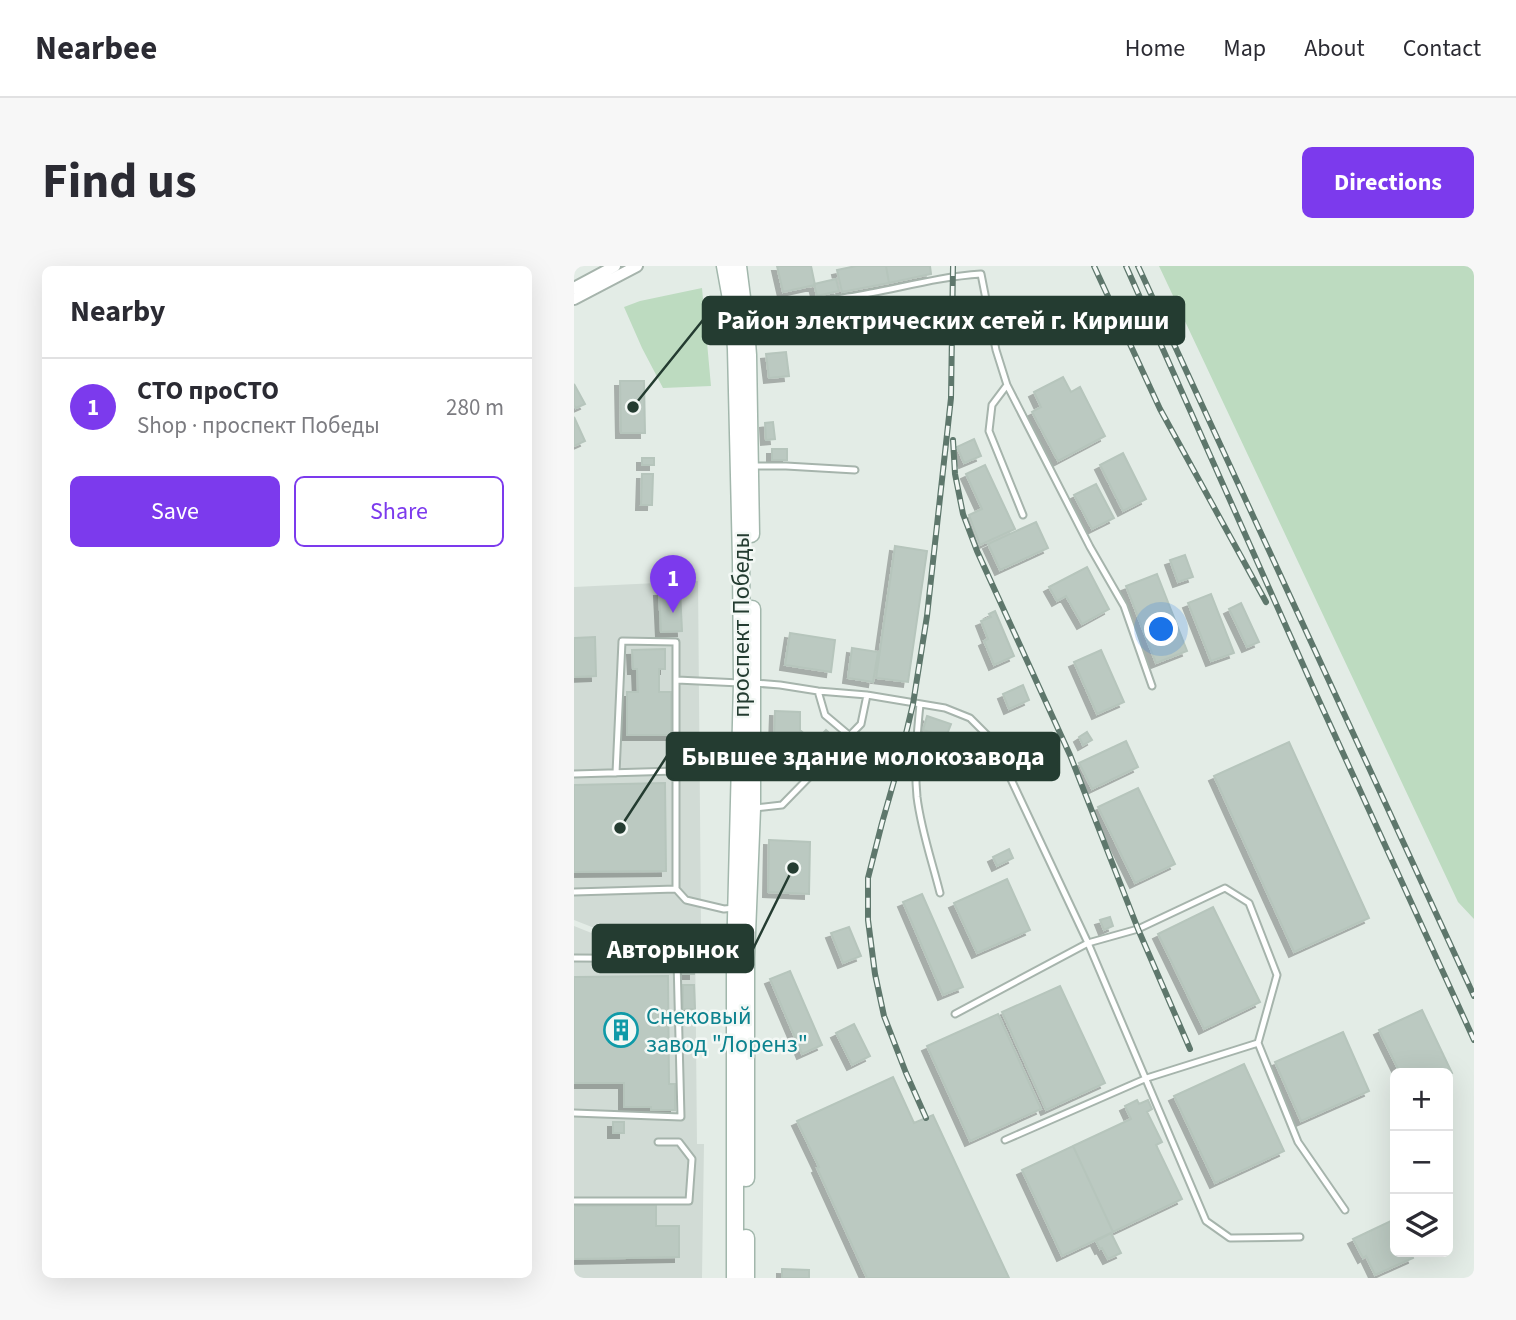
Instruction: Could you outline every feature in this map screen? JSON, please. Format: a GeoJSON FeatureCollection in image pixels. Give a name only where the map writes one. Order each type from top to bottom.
{"type":"FeatureCollection","features":[{"type":"Feature","properties":{"kind":"main road","name":"проспект Победы"},"geometry":{"type":"LineString","coordinates":[[725,266],[748,355],[745,466],[747,683],[735,1278]]}},
{"type":"Feature","properties":{"kind":"main road","name":"проспект Победы"},"geometry":{"type":"LineString","coordinates":[[738,266],[738,309]]}},
{"type":"Feature","properties":{"kind":"main road","name":"проспект Победы"},"geometry":{"type":"LineString","coordinates":[[743,908],[752,809],[747,683]]}},
{"type":"Feature","properties":{"kind":"main road","name":"проспект Победы"},"geometry":{"type":"LineString","coordinates":[[741,958],[746,1278]]}},
{"type":"Feature","properties":{"kind":"street"},"geometry":{"type":"LineString","coordinates":[[574,288],[615,266]]}},
{"type":"Feature","properties":{"kind":"street"},"geometry":{"type":"LineString","coordinates":[[574,299],[637,266]]}},
{"type":"Feature","properties":{"kind":"lane"},"geometry":{"type":"LineString","coordinates":[[738,309],[848,298],[930,279],[981,274],[996,350],[1007,385],[1090,547],[1124,606],[1152,687]]}},
{"type":"Feature","properties":{"kind":"lane"},"geometry":{"type":"LineString","coordinates":[[1007,385],[992,405],[989,431],[1023,515]]}},
{"type":"Feature","properties":{"kind":"lane"},"geometry":{"type":"LineString","coordinates":[[745,466],[855,470]]}},
{"type":"Feature","properties":{"kind":"lane"},"geometry":{"type":"LineString","coordinates":[[616,773],[622,641],[676,642],[676,889],[686,900],[724,909],[743,908]]}},
{"type":"Feature","properties":{"kind":"lane"},"geometry":{"type":"LineString","coordinates":[[677,680],[780,685],[867,695],[945,708],[970,718],[993,741],[1088,943],[1206,1221],[1230,1238],[1300,1237]]}},
{"type":"Feature","properties":{"kind":"lane"},"geometry":{"type":"LineString","coordinates":[[818,691],[825,715],[850,736]]}},
{"type":"Feature","properties":{"kind":"lane"},"geometry":{"type":"LineString","coordinates":[[752,809],[782,805],[862,724],[867,695]]}},
{"type":"Feature","properties":{"kind":"lane"},"geometry":{"type":"LineString","coordinates":[[920,704],[915,765],[918,798],[940,893]]}},
{"type":"Feature","properties":{"kind":"lane"},"geometry":{"type":"LineString","coordinates":[[574,775],[676,771]]}},
{"type":"Feature","properties":{"kind":"lane"},"geometry":{"type":"LineString","coordinates":[[956,1014],[1088,943],[1138,929],[1225,888],[1249,903],[1277,975],[1258,1043],[1298,1142],[1345,1210]]}},
{"type":"Feature","properties":{"kind":"lane"},"geometry":{"type":"LineString","coordinates":[[574,892],[676,889]]}},
{"type":"Feature","properties":{"kind":"lane"},"geometry":{"type":"LineString","coordinates":[[574,958],[741,958]]}},
{"type":"Feature","properties":{"kind":"lane"},"geometry":{"type":"LineString","coordinates":[[574,1113],[681,1118],[677,960]]}},
{"type":"Feature","properties":{"kind":"lane"},"geometry":{"type":"LineString","coordinates":[[1006,1140],[1147,1078],[1258,1043]]}},
{"type":"Feature","properties":{"kind":"lane"},"geometry":{"type":"LineString","coordinates":[[574,1200],[689,1201],[692,1159],[679,1142],[658,1142]]}},
{"type":"Feature","properties":{"kind":"shaded area"},"geometry":{"type":"Polygon","coordinates":[[[698,581],[701,927],[597,929],[574,920],[574,587],[698,581]]]}},
{"type":"Feature","properties":{"kind":"shaded area"},"geometry":{"type":"Polygon","coordinates":[[[574,926],[594,934],[695,933],[697,1144],[704,1144],[702,1278],[574,1278],[574,926]]]}},
{"type":"Feature","properties":{"kind":"green space"},"geometry":{"type":"Polygon","coordinates":[[[1159,266],[1474,266],[1474,919],[1458,902],[1159,266]]]}},
{"type":"Feature","properties":{"kind":"green space"},"geometry":{"type":"Polygon","coordinates":[[[702,288],[711,386],[663,388],[624,307],[702,288]]]}},
{"type":"Feature","properties":{"kind":"building"},"geometry":{"type":"Polygon","coordinates":[[[777,266],[811,266],[815,285],[783,292],[777,266]]]}},
{"type":"Feature","properties":{"kind":"building"},"geometry":{"type":"Polygon","coordinates":[[[856,266],[886,266],[889,283],[842,292],[837,270],[856,266]]]}},
{"type":"Feature","properties":{"kind":"building"},"geometry":{"type":"Polygon","coordinates":[[[886,266],[930,266],[931,274],[889,283],[886,266]]]}},
{"type":"Feature","properties":{"kind":"building"},"geometry":{"type":"Polygon","coordinates":[[[836,279],[839,291],[817,296],[814,284],[836,279]]]}},
{"type":"Feature","properties":{"kind":"building"},"geometry":{"type":"Polygon","coordinates":[[[786,352],[789,376],[769,378],[766,354],[786,352]]]}},
{"type":"Feature","properties":{"kind":"building"},"geometry":{"type":"Polygon","coordinates":[[[1063,377],[1071,392],[1080,387],[1105,436],[1058,461],[1032,412],[1041,407],[1034,392],[1063,377]]]}},
{"type":"Feature","properties":{"kind":"building"},"geometry":{"type":"Polygon","coordinates":[[[620,381],[644,381],[645,433],[621,433],[620,381]]]}},
{"type":"Feature","properties":{"kind":"building"},"geometry":{"type":"Polygon","coordinates":[[[574,384],[585,404],[576,408],[574,405],[574,384]]]}},
{"type":"Feature","properties":{"kind":"building"},"geometry":{"type":"Polygon","coordinates":[[[574,417],[585,441],[574,446],[574,417]]]}},
{"type":"Feature","properties":{"kind":"building"},"geometry":{"type":"Polygon","coordinates":[[[773,422],[775,439],[766,440],[765,423],[773,422]]]}},
{"type":"Feature","properties":{"kind":"building"},"geometry":{"type":"Polygon","coordinates":[[[974,439],[981,456],[964,463],[957,447],[974,439]]]}},
{"type":"Feature","properties":{"kind":"building"},"geometry":{"type":"Polygon","coordinates":[[[772,449],[787,449],[787,460],[772,460],[772,449]]]}},
{"type":"Feature","properties":{"kind":"building"},"geometry":{"type":"Polygon","coordinates":[[[1123,453],[1146,499],[1123,511],[1100,465],[1123,453]]]}},
{"type":"Feature","properties":{"kind":"building"},"geometry":{"type":"Polygon","coordinates":[[[642,458],[654,458],[654,465],[642,465],[642,458]]]}},
{"type":"Feature","properties":{"kind":"building"},"geometry":{"type":"Polygon","coordinates":[[[985,465],[1015,529],[980,545],[969,515],[982,509],[966,474],[985,465]]]}},
{"type":"Feature","properties":{"kind":"building"},"geometry":{"type":"Polygon","coordinates":[[[642,474],[653,474],[652,505],[641,505],[642,474]]]}},
{"type":"Feature","properties":{"kind":"building"},"geometry":{"type":"Polygon","coordinates":[[[1096,484],[1114,518],[1092,529],[1074,495],[1096,484]]]}},
{"type":"Feature","properties":{"kind":"building"},"geometry":{"type":"Polygon","coordinates":[[[1036,522],[1048,548],[1000,570],[988,544],[1036,522]]]}},
{"type":"Feature","properties":{"kind":"building"},"geometry":{"type":"Polygon","coordinates":[[[895,546],[927,551],[908,682],[876,678],[895,546]]]}},
{"type":"Feature","properties":{"kind":"building"},"geometry":{"type":"Polygon","coordinates":[[[1185,555],[1193,577],[1178,582],[1170,560],[1185,555]]]}},
{"type":"Feature","properties":{"kind":"building"},"geometry":{"type":"Polygon","coordinates":[[[1087,567],[1109,609],[1082,624],[1066,596],[1057,601],[1049,587],[1087,567]]]}},
{"type":"Feature","properties":{"kind":"building"},"geometry":{"type":"Polygon","coordinates":[[[1157,574],[1187,651],[1156,663],[1126,586],[1157,574]]]}},
{"type":"Feature","properties":{"kind":"building"},"geometry":{"type":"Polygon","coordinates":[[[680,590],[682,631],[661,632],[659,591],[680,590]]]}},
{"type":"Feature","properties":{"kind":"building"},"geometry":{"type":"Polygon","coordinates":[[[1211,594],[1234,653],[1211,661],[1188,603],[1211,594]]]}},
{"type":"Feature","properties":{"kind":"building"},"geometry":{"type":"Polygon","coordinates":[[[1241,603],[1259,642],[1247,647],[1229,609],[1241,603]]]}},
{"type":"Feature","properties":{"kind":"building"},"geometry":{"type":"Polygon","coordinates":[[[995,611],[1014,656],[994,665],[984,641],[988,639],[981,621],[991,617],[989,614],[995,611]]]}},
{"type":"Feature","properties":{"kind":"building"},"geometry":{"type":"Polygon","coordinates":[[[790,633],[835,640],[831,672],[785,665],[790,633]]]}},
{"type":"Feature","properties":{"kind":"building"},"geometry":{"type":"Polygon","coordinates":[[[595,637],[596,676],[574,677],[574,638],[595,637]]]}},
{"type":"Feature","properties":{"kind":"building"},"geometry":{"type":"Polygon","coordinates":[[[852,648],[878,652],[873,682],[848,678],[852,648]]]}},
{"type":"Feature","properties":{"kind":"building"},"geometry":{"type":"Polygon","coordinates":[[[665,649],[665,669],[659,669],[659,692],[671,692],[671,735],[627,735],[627,692],[638,692],[637,669],[633,669],[632,650],[665,649]]]}},
{"type":"Feature","properties":{"kind":"building"},"geometry":{"type":"Polygon","coordinates":[[[1101,650],[1124,702],[1097,714],[1074,662],[1101,650]]]}},
{"type":"Feature","properties":{"kind":"building"},"geometry":{"type":"Polygon","coordinates":[[[1023,685],[1029,700],[1009,709],[1003,694],[1023,685]]]}},
{"type":"Feature","properties":{"kind":"building"},"geometry":{"type":"Polygon","coordinates":[[[775,711],[800,712],[800,730],[814,743],[826,730],[838,741],[806,775],[794,763],[805,752],[791,738],[774,738],[775,711]]]}},
{"type":"Feature","properties":{"kind":"building"},"geometry":{"type":"Polygon","coordinates":[[[927,716],[951,724],[946,737],[923,730],[927,716]]]}},
{"type":"Feature","properties":{"kind":"building"},"geometry":{"type":"Polygon","coordinates":[[[1087,732],[1092,740],[1083,745],[1079,737],[1087,732]]]}},
{"type":"Feature","properties":{"kind":"building"},"geometry":{"type":"Polygon","coordinates":[[[1126,741],[1138,767],[1092,789],[1079,763],[1126,741]]]}},
{"type":"Feature","properties":{"kind":"building"},"geometry":{"type":"Polygon","coordinates":[[[1289,742],[1369,918],[1294,952],[1214,776],[1289,742]]]}},
{"type":"Feature","properties":{"kind":"building"},"geometry":{"type":"Polygon","coordinates":[[[665,783],[666,871],[574,872],[574,785],[665,783]]]}},
{"type":"Feature","properties":{"kind":"building"},"geometry":{"type":"Polygon","coordinates":[[[1138,788],[1175,864],[1135,883],[1098,807],[1138,788]]]}},
{"type":"Feature","properties":{"kind":"building"},"geometry":{"type":"Polygon","coordinates":[[[769,840],[810,842],[809,894],[768,892],[769,840]]]}},
{"type":"Feature","properties":{"kind":"building"},"geometry":{"type":"Polygon","coordinates":[[[1009,849],[1013,858],[997,866],[993,857],[1009,849]]]}},
{"type":"Feature","properties":{"kind":"building"},"geometry":{"type":"Polygon","coordinates":[[[1007,879],[1030,930],[977,953],[954,903],[1007,879]]]}},
{"type":"Feature","properties":{"kind":"building"},"geometry":{"type":"Polygon","coordinates":[[[922,894],[963,987],[943,995],[903,902],[922,894]]]}},
{"type":"Feature","properties":{"kind":"building"},"geometry":{"type":"Polygon","coordinates":[[[1213,907],[1260,1002],[1204,1029],[1158,934],[1213,907]]]}},
{"type":"Feature","properties":{"kind":"building"},"geometry":{"type":"Polygon","coordinates":[[[1110,917],[1113,926],[1104,930],[1100,920],[1110,917]]]}},
{"type":"Feature","properties":{"kind":"building"},"geometry":{"type":"Polygon","coordinates":[[[849,927],[861,956],[843,963],[831,933],[849,927]]]}},
{"type":"Feature","properties":{"kind":"building"},"geometry":{"type":"Polygon","coordinates":[[[682,963],[694,963],[694,974],[683,974],[682,963]]]}},
{"type":"Feature","properties":{"kind":"building"},"geometry":{"type":"Polygon","coordinates":[[[790,971],[822,1045],[802,1054],[770,979],[790,971]]]}},
{"type":"Feature","properties":{"kind":"building","name":"Снековый завод \"Лоренз\""},"geometry":{"type":"Polygon","coordinates":[[[668,976],[669,1084],[675,1084],[675,1110],[624,1107],[624,1083],[574,1083],[574,977],[668,976]]]}},
{"type":"Feature","properties":{"kind":"building"},"geometry":{"type":"Polygon","coordinates":[[[683,985],[694,985],[695,1009],[683,1009],[683,985]]]}},
{"type":"Feature","properties":{"kind":"building"},"geometry":{"type":"Polygon","coordinates":[[[1060,986],[1105,1083],[1046,1110],[1002,1012],[1060,986]]]}},
{"type":"Feature","properties":{"kind":"building"},"geometry":{"type":"Polygon","coordinates":[[[1422,1010],[1450,1068],[1398,1068],[1379,1030],[1422,1010]]]}},
{"type":"Feature","properties":{"kind":"building"},"geometry":{"type":"Polygon","coordinates":[[[998,1014],[1041,1109],[970,1141],[927,1046],[998,1014]]]}},
{"type":"Feature","properties":{"kind":"building"},"geometry":{"type":"Polygon","coordinates":[[[854,1024],[870,1056],[852,1065],[836,1033],[854,1024]]]}},
{"type":"Feature","properties":{"kind":"building"},"geometry":{"type":"Polygon","coordinates":[[[1343,1032],[1369,1091],[1301,1121],[1275,1062],[1343,1032]]]}},
{"type":"Feature","properties":{"kind":"building"},"geometry":{"type":"Polygon","coordinates":[[[1244,1064],[1284,1151],[1215,1183],[1174,1096],[1244,1064]]]}},
{"type":"Feature","properties":{"kind":"building"},"geometry":{"type":"Polygon","coordinates":[[[893,1077],[914,1123],[933,1115],[1009,1278],[867,1278],[797,1121],[893,1077]]]}},
{"type":"Feature","properties":{"kind":"building"},"geometry":{"type":"Polygon","coordinates":[[[1137,1100],[1139,1104],[1148,1100],[1152,1109],[1147,1112],[1162,1142],[1156,1145],[1182,1199],[1113,1232],[1073,1146],[1131,1119],[1125,1106],[1137,1100]]]}},
{"type":"Feature","properties":{"kind":"building"},"geometry":{"type":"Polygon","coordinates":[[[613,1122],[624,1122],[624,1133],[613,1133],[613,1122]]]}},
{"type":"Feature","properties":{"kind":"building"},"geometry":{"type":"Polygon","coordinates":[[[1073,1146],[1113,1232],[1062,1256],[1022,1170],[1073,1146]]]}},
{"type":"Feature","properties":{"kind":"building"},"geometry":{"type":"Polygon","coordinates":[[[656,1205],[656,1226],[679,1226],[679,1257],[574,1259],[574,1206],[656,1205]]]}},
{"type":"Feature","properties":{"kind":"building"},"geometry":{"type":"Polygon","coordinates":[[[1390,1221],[1390,1257],[1413,1258],[1375,1275],[1366,1256],[1363,1258],[1353,1239],[1390,1221]]]}},
{"type":"Feature","properties":{"kind":"building"},"geometry":{"type":"Polygon","coordinates":[[[1111,1233],[1121,1253],[1108,1259],[1096,1241],[1111,1233]]]}},
{"type":"Feature","properties":{"kind":"building"},"geometry":{"type":"Polygon","coordinates":[[[782,1269],[809,1270],[809,1278],[782,1278],[782,1269]]]}},
{"type":"Feature","properties":{"kind":"railway"},"geometry":{"type":"LineString","coordinates":[[926,1118],[884,1016],[868,920],[868,878],[913,704],[927,616],[951,398],[953,266]]}},
{"type":"Feature","properties":{"kind":"railway"},"geometry":{"type":"LineString","coordinates":[[1094,266],[1160,409],[1266,602]]}},
{"type":"Feature","properties":{"kind":"railway"},"geometry":{"type":"LineString","coordinates":[[1126,266],[1316,694],[1474,1040]]}},
{"type":"Feature","properties":{"kind":"railway"},"geometry":{"type":"LineString","coordinates":[[1138,266],[1474,996]]}},
{"type":"Feature","properties":{"kind":"railway"},"geometry":{"type":"LineString","coordinates":[[953,440],[955,474],[963,514],[977,551],[1070,755],[1138,929],[1190,1049]]}},
{"type":"Feature","properties":{"kind":"place","name":"Район электрических сетей г. Кириши"},"geometry":{"type":"Point","coordinates":[633,407]}},
{"type":"Feature","properties":{"kind":"place","name":"СТО проСТО"},"geometry":{"type":"Point","coordinates":[673,613]}},
{"type":"Feature","properties":{"kind":"place","name":"Бывшее здание молокозавода"},"geometry":{"type":"Point","coordinates":[620,828]}},
{"type":"Feature","properties":{"kind":"place","name":"Авторынок"},"geometry":{"type":"Point","coordinates":[793,868]}},
{"type":"Feature","properties":{"kind":"place","name":"Снековый завод \"Лоренз\""},"geometry":{"type":"Point","coordinates":[621,1030]}}]}
